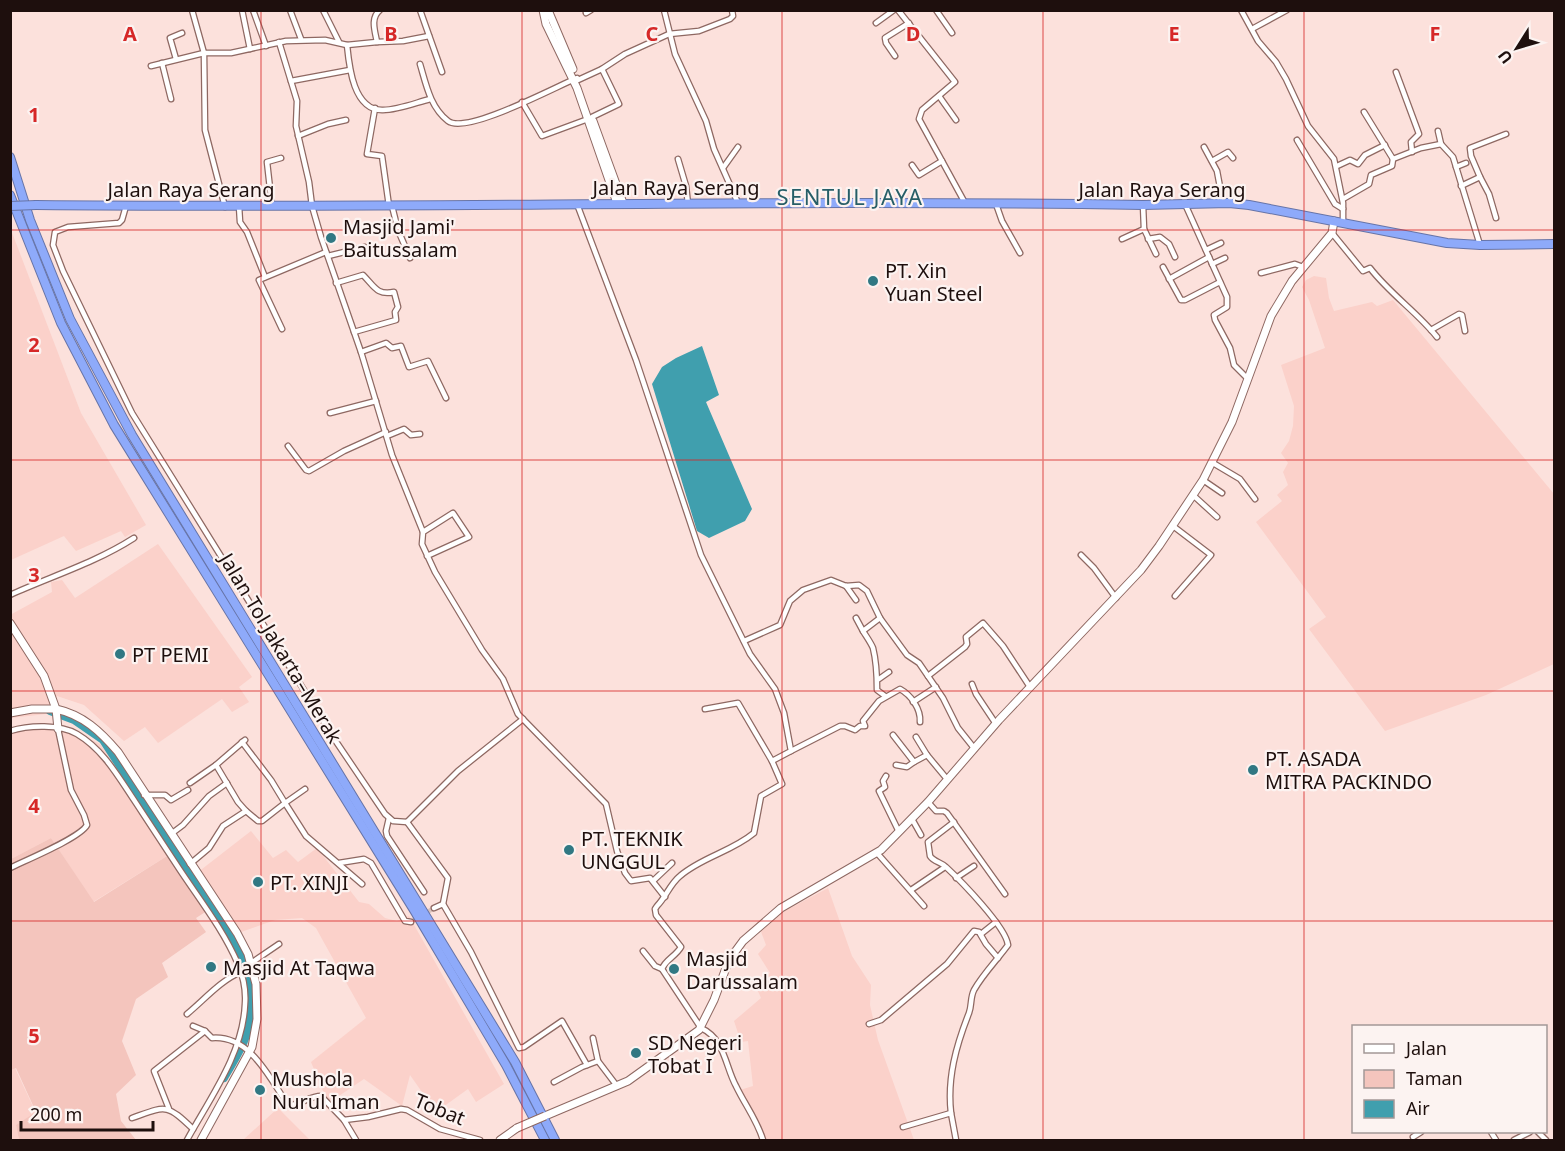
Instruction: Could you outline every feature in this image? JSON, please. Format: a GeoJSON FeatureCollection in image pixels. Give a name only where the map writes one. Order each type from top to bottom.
{"type":"FeatureCollection","features":[{"type":"Feature","properties":{"kind":"highway","name":"Jalan Tol Jakarta–Merak"},"geometry":{"type":"LineString","coordinates":[[10,157],[30,220],[70,319],[132,435],[515,1062],[555,1140]]}},
{"type":"Feature","properties":{"kind":"highway","name":"Jalan Tol Jakarta–Merak"},"geometry":{"type":"LineString","coordinates":[[10,195],[61,323],[114,425],[414,910],[506,1065],[545,1140]]}},
{"type":"Feature","properties":{"kind":"highway","name":"Jalan Raya Serang"},"geometry":{"type":"LineString","coordinates":[[10,206],[225,207],[620,203],[1143,205],[1223,203],[1249,205],[1436,241],[1480,245],[1554,244]]}},
{"type":"Feature","properties":{"kind":"main road"},"geometry":{"type":"LineString","coordinates":[[543,10],[576,79],[620,203]]}},
{"type":"Feature","properties":{"kind":"main road"},"geometry":{"type":"LineString","coordinates":[[548,10],[551,29]]}},
{"type":"Feature","properties":{"kind":"main road"},"geometry":{"type":"LineString","coordinates":[[500,1140],[517,1128],[617,1086],[646,1070],[701,1028],[729,960],[747,937],[782,908],[877,853],[928,802],[1030,687],[1116,598],[1141,570],[1194,496],[1232,423],[1271,316],[1303,267],[1339,222]]}},
{"type":"Feature","properties":{"kind":"main road"},"geometry":{"type":"LineString","coordinates":[[10,623],[44,676],[56,710],[57,726]]}},
{"type":"Feature","properties":{"kind":"main road"},"geometry":{"type":"LineString","coordinates":[[10,713],[32,709],[56,710],[77,716],[99,730],[118,752],[144,795],[231,924],[251,963],[258,1000],[257,1019],[201,1140]]}},
{"type":"Feature","properties":{"kind":"street"},"geometry":{"type":"LineString","coordinates":[[192,10],[204,53],[205,130],[225,207]]}},
{"type":"Feature","properties":{"kind":"street"},"geometry":{"type":"LineString","coordinates":[[242,10],[250,49]]}},
{"type":"Feature","properties":{"kind":"street"},"geometry":{"type":"LineString","coordinates":[[253,10],[266,46]]}},
{"type":"Feature","properties":{"kind":"street"},"geometry":{"type":"LineString","coordinates":[[290,10],[301,39]]}},
{"type":"Feature","properties":{"kind":"street"},"geometry":{"type":"LineString","coordinates":[[323,10],[339,42]]}},
{"type":"Feature","properties":{"kind":"street"},"geometry":{"type":"LineString","coordinates":[[420,10],[442,72]]}},
{"type":"Feature","properties":{"kind":"street"},"geometry":{"type":"LineString","coordinates":[[664,10],[675,54],[706,121],[714,149],[738,204]]}},
{"type":"Feature","properties":{"kind":"street"},"geometry":{"type":"LineString","coordinates":[[420,64],[430,99],[449,122],[458,124],[478,122],[602,69],[625,54],[669,34],[699,31],[730,19],[733,16],[732,10]]}},
{"type":"Feature","properties":{"kind":"street"},"geometry":{"type":"LineString","coordinates":[[876,23],[896,10],[909,23],[955,82],[922,110],[919,119],[965,203]]}},
{"type":"Feature","properties":{"kind":"street"},"geometry":{"type":"LineString","coordinates":[[936,10],[952,33]]}},
{"type":"Feature","properties":{"kind":"street"},"geometry":{"type":"LineString","coordinates":[[1241,10],[1258,41],[1276,62],[1308,126],[1331,153],[1343,199],[1339,222]]}},
{"type":"Feature","properties":{"kind":"street"},"geometry":{"type":"LineString","coordinates":[[1252,29],[1287,10]]}},
{"type":"Feature","properties":{"kind":"street"},"geometry":{"type":"LineString","coordinates":[[376,42],[374,19],[377,12]]}},
{"type":"Feature","properties":{"kind":"street"},"geometry":{"type":"LineString","coordinates":[[895,56],[885,38],[909,23]]}},
{"type":"Feature","properties":{"kind":"street"},"geometry":{"type":"LineString","coordinates":[[176,59],[170,38],[182,33]]}},
{"type":"Feature","properties":{"kind":"street"},"geometry":{"type":"LineString","coordinates":[[151,66],[204,53],[231,53],[301,39],[339,42],[347,45],[403,41],[429,36]]}},
{"type":"Feature","properties":{"kind":"street"},"geometry":{"type":"LineString","coordinates":[[279,42],[297,101],[298,136],[312,206],[386,434],[423,532],[422,544],[427,556],[482,650],[503,679],[514,707],[606,804],[617,851],[627,877],[634,881],[647,877],[665,897]]}},
{"type":"Feature","properties":{"kind":"street"},"geometry":{"type":"LineString","coordinates":[[347,45],[352,81],[367,103],[384,111],[430,99]]}},
{"type":"Feature","properties":{"kind":"street"},"geometry":{"type":"LineString","coordinates":[[162,63],[171,99]]}},
{"type":"Feature","properties":{"kind":"street"},"geometry":{"type":"LineString","coordinates":[[522,102],[542,136],[590,118],[619,104],[602,69]]}},
{"type":"Feature","properties":{"kind":"street"},"geometry":{"type":"LineString","coordinates":[[291,81],[350,70]]}},
{"type":"Feature","properties":{"kind":"street"},"geometry":{"type":"LineString","coordinates":[[1396,72],[1419,134],[1411,142],[1412,152]]}},
{"type":"Feature","properties":{"kind":"street"},"geometry":{"type":"LineString","coordinates":[[939,96],[956,120]]}},
{"type":"Feature","properties":{"kind":"street"},"geometry":{"type":"LineString","coordinates":[[375,108],[367,153],[370,156],[382,156],[390,206],[410,258]]}},
{"type":"Feature","properties":{"kind":"street"},"geometry":{"type":"LineString","coordinates":[[1343,199],[1369,184],[1371,174],[1392,166],[1394,159],[1364,112]]}},
{"type":"Feature","properties":{"kind":"street"},"geometry":{"type":"LineString","coordinates":[[298,136],[328,124],[346,120]]}},
{"type":"Feature","properties":{"kind":"street"},"geometry":{"type":"LineString","coordinates":[[1438,131],[1441,144],[1452,153],[1480,245]]}},
{"type":"Feature","properties":{"kind":"street"},"geometry":{"type":"LineString","coordinates":[[1496,218],[1489,194],[1471,156],[1470,147],[1506,134]]}},
{"type":"Feature","properties":{"kind":"street"},"geometry":{"type":"LineString","coordinates":[[1297,140],[1335,204],[1343,209]]}},
{"type":"Feature","properties":{"kind":"street"},"geometry":{"type":"LineString","coordinates":[[1394,159],[1441,144]]}},
{"type":"Feature","properties":{"kind":"street"},"geometry":{"type":"LineString","coordinates":[[1336,166],[1350,159],[1358,164],[1365,155],[1385,145]]}},
{"type":"Feature","properties":{"kind":"street"},"geometry":{"type":"LineString","coordinates":[[723,168],[738,147]]}},
{"type":"Feature","properties":{"kind":"street"},"geometry":{"type":"LineString","coordinates":[[1204,147],[1217,171],[1223,203]]}},
{"type":"Feature","properties":{"kind":"street"},"geometry":{"type":"LineString","coordinates":[[1212,161],[1228,152],[1233,158]]}},
{"type":"Feature","properties":{"kind":"street"},"geometry":{"type":"LineString","coordinates":[[272,206],[267,162],[280,158]]}},
{"type":"Feature","properties":{"kind":"street"},"geometry":{"type":"LineString","coordinates":[[678,159],[686,186],[688,204]]}},
{"type":"Feature","properties":{"kind":"street"},"geometry":{"type":"LineString","coordinates":[[912,165],[919,175],[942,160]]}},
{"type":"Feature","properties":{"kind":"street"},"geometry":{"type":"LineString","coordinates":[[1456,166],[1466,163]]}},
{"type":"Feature","properties":{"kind":"street"},"geometry":{"type":"LineString","coordinates":[[1461,186],[1480,177]]}},
{"type":"Feature","properties":{"kind":"street"},"geometry":{"type":"LineString","coordinates":[[578,204],[636,360],[700,555],[750,654],[775,689],[784,713],[791,751]]}},
{"type":"Feature","properties":{"kind":"street"},"geometry":{"type":"LineString","coordinates":[[996,204],[1020,253]]}},
{"type":"Feature","properties":{"kind":"street"},"geometry":{"type":"LineString","coordinates":[[1185,204],[1228,304],[1214,315],[1215,320],[1230,348],[1234,364],[1248,379]]}},
{"type":"Feature","properties":{"kind":"street"},"geometry":{"type":"LineString","coordinates":[[1143,205],[1144,229],[1156,254]]}},
{"type":"Feature","properties":{"kind":"street"},"geometry":{"type":"LineString","coordinates":[[126,206],[119,223],[68,227],[55,232],[53,244],[63,271],[101,352],[149,442],[335,740],[389,818],[407,822],[458,771],[523,719]]}},
{"type":"Feature","properties":{"kind":"street"},"geometry":{"type":"LineString","coordinates":[[239,206],[240,222],[248,232],[265,277]]}},
{"type":"Feature","properties":{"kind":"street"},"geometry":{"type":"LineString","coordinates":[[1122,239],[1144,229]]}},
{"type":"Feature","properties":{"kind":"street"},"geometry":{"type":"LineString","coordinates":[[1332,233],[1363,271],[1370,268],[1382,285],[1399,297],[1437,337]]}},
{"type":"Feature","properties":{"kind":"street"},"geometry":{"type":"LineString","coordinates":[[1148,239],[1160,237],[1169,244],[1175,257]]}},
{"type":"Feature","properties":{"kind":"street"},"geometry":{"type":"LineString","coordinates":[[1206,250],[1221,243]]}},
{"type":"Feature","properties":{"kind":"street"},"geometry":{"type":"LineString","coordinates":[[282,329],[259,281],[327,254],[365,247]]}},
{"type":"Feature","properties":{"kind":"street"},"geometry":{"type":"LineString","coordinates":[[1169,279],[1209,257]]}},
{"type":"Feature","properties":{"kind":"street"},"geometry":{"type":"LineString","coordinates":[[1212,264],[1225,258]]}},
{"type":"Feature","properties":{"kind":"street"},"geometry":{"type":"LineString","coordinates":[[1261,273],[1295,264],[1303,267]]}},
{"type":"Feature","properties":{"kind":"street"},"geometry":{"type":"LineString","coordinates":[[1163,267],[1181,300],[1220,282]]}},
{"type":"Feature","properties":{"kind":"street"},"geometry":{"type":"LineString","coordinates":[[336,283],[363,275],[381,292],[385,294],[394,292],[397,300],[398,307],[394,312],[396,320],[354,332]]}},
{"type":"Feature","properties":{"kind":"street"},"geometry":{"type":"LineString","coordinates":[[1431,330],[1460,314],[1465,331]]}},
{"type":"Feature","properties":{"kind":"street"},"geometry":{"type":"LineString","coordinates":[[361,352],[386,343],[392,348],[400,346],[409,367],[428,361],[446,398]]}},
{"type":"Feature","properties":{"kind":"street"},"geometry":{"type":"LineString","coordinates":[[330,413],[376,401]]}},
{"type":"Feature","properties":{"kind":"street"},"geometry":{"type":"LineString","coordinates":[[288,446],[309,471],[344,451],[386,434],[404,429],[411,435],[420,434]]}},
{"type":"Feature","properties":{"kind":"street"},"geometry":{"type":"LineString","coordinates":[[1213,463],[1240,479],[1255,499]]}},
{"type":"Feature","properties":{"kind":"street"},"geometry":{"type":"LineString","coordinates":[[1203,480],[1222,493]]}},
{"type":"Feature","properties":{"kind":"street"},"geometry":{"type":"LineString","coordinates":[[1194,496],[1218,517]]}},
{"type":"Feature","properties":{"kind":"street"},"geometry":{"type":"LineString","coordinates":[[423,532],[453,513],[469,537],[427,556]]}},
{"type":"Feature","properties":{"kind":"street"},"geometry":{"type":"LineString","coordinates":[[1173,526],[1211,555],[1175,596]]}},
{"type":"Feature","properties":{"kind":"street"},"geometry":{"type":"LineString","coordinates":[[10,595],[100,558],[134,538]]}},
{"type":"Feature","properties":{"kind":"street"},"geometry":{"type":"LineString","coordinates":[[1081,555],[1094,568],[1116,598]]}},
{"type":"Feature","properties":{"kind":"street"},"geometry":{"type":"LineString","coordinates":[[744,641],[780,625],[790,601],[803,590],[831,580],[846,586],[859,585],[863,587],[880,618],[907,655],[919,663],[936,687],[958,728],[974,748]]}},
{"type":"Feature","properties":{"kind":"street"},"geometry":{"type":"LineString","coordinates":[[846,586],[856,600]]}},
{"type":"Feature","properties":{"kind":"street"},"geometry":{"type":"LineString","coordinates":[[856,618],[873,648],[879,679],[878,690],[885,696]]}},
{"type":"Feature","properties":{"kind":"street"},"geometry":{"type":"LineString","coordinates":[[863,631],[880,618]]}},
{"type":"Feature","properties":{"kind":"street"},"geometry":{"type":"LineString","coordinates":[[928,676],[965,647],[966,637],[983,623],[1003,646],[1030,687]]}},
{"type":"Feature","properties":{"kind":"street"},"geometry":{"type":"LineString","coordinates":[[879,679],[889,672]]}},
{"type":"Feature","properties":{"kind":"street"},"geometry":{"type":"LineString","coordinates":[[972,684],[996,724]]}},
{"type":"Feature","properties":{"kind":"street"},"geometry":{"type":"LineString","coordinates":[[913,702],[936,687]]}},
{"type":"Feature","properties":{"kind":"street"},"geometry":{"type":"LineString","coordinates":[[772,761],[840,726],[855,730],[860,726],[865,726],[864,721],[870,711],[885,696],[900,689],[918,710],[920,722]]}},
{"type":"Feature","properties":{"kind":"street"},"geometry":{"type":"LineString","coordinates":[[662,969],[681,947],[655,912],[657,906],[681,875],[736,847],[754,833],[762,794],[782,784],[772,761],[738,703],[705,709]]}},
{"type":"Feature","properties":{"kind":"street"},"geometry":{"type":"LineString","coordinates":[[10,868],[68,840],[83,831],[87,825],[69,782],[57,726]]}},
{"type":"Feature","properties":{"kind":"street"},"geometry":{"type":"LineString","coordinates":[[10,730],[57,726],[77,734],[94,746],[105,758],[216,925],[241,972],[245,1003],[242,1027],[243,1048],[220,1082],[187,1140]]}},
{"type":"Feature","properties":{"kind":"street"},"geometry":{"type":"LineString","coordinates":[[892,735],[914,762]]}},
{"type":"Feature","properties":{"kind":"street"},"geometry":{"type":"LineString","coordinates":[[916,737],[946,779]]}},
{"type":"Feature","properties":{"kind":"street"},"geometry":{"type":"LineString","coordinates":[[190,783],[216,765],[243,741],[306,836],[362,884]]}},
{"type":"Feature","properties":{"kind":"street"},"geometry":{"type":"LineString","coordinates":[[896,765],[906,767],[927,755]]}},
{"type":"Feature","properties":{"kind":"street"},"geometry":{"type":"LineString","coordinates":[[216,765],[246,811],[258,821],[262,821],[305,789]]}},
{"type":"Feature","properties":{"kind":"street"},"geometry":{"type":"LineString","coordinates":[[886,776],[885,787],[879,791],[899,832]]}},
{"type":"Feature","properties":{"kind":"street"},"geometry":{"type":"LineString","coordinates":[[171,834],[183,825],[205,800],[227,783]]}},
{"type":"Feature","properties":{"kind":"street"},"geometry":{"type":"LineString","coordinates":[[144,795],[165,795],[171,800],[188,790]]}},
{"type":"Feature","properties":{"kind":"street"},"geometry":{"type":"LineString","coordinates":[[928,802],[936,811],[944,811],[954,822],[1005,894]]}},
{"type":"Feature","properties":{"kind":"street"},"geometry":{"type":"LineString","coordinates":[[190,864],[209,848],[223,826],[246,811]]}},
{"type":"Feature","properties":{"kind":"street"},"geometry":{"type":"LineString","coordinates":[[389,818],[387,836],[424,892]]}},
{"type":"Feature","properties":{"kind":"street"},"geometry":{"type":"LineString","coordinates":[[912,819],[921,835]]}},
{"type":"Feature","properties":{"kind":"street"},"geometry":{"type":"LineString","coordinates":[[407,822],[448,878],[443,904],[471,952],[519,1048],[524,1047],[562,1021],[587,1065]]}},
{"type":"Feature","properties":{"kind":"street"},"geometry":{"type":"LineString","coordinates":[[954,822],[928,842],[930,856],[945,867],[996,922],[1005,935],[1008,945],[973,993],[969,1013],[959,1036],[949,1094],[956,1140]]}},
{"type":"Feature","properties":{"kind":"street"},"geometry":{"type":"LineString","coordinates":[[877,853],[924,906]]}},
{"type":"Feature","properties":{"kind":"street"},"geometry":{"type":"LineString","coordinates":[[922,858],[930,856]]}},
{"type":"Feature","properties":{"kind":"street"},"geometry":{"type":"LineString","coordinates":[[339,863],[364,859],[371,863],[405,921],[411,922]]}},
{"type":"Feature","properties":{"kind":"street"},"geometry":{"type":"LineString","coordinates":[[653,881],[672,863]]}},
{"type":"Feature","properties":{"kind":"street"},"geometry":{"type":"LineString","coordinates":[[956,878],[974,866]]}},
{"type":"Feature","properties":{"kind":"street"},"geometry":{"type":"LineString","coordinates":[[911,890],[945,867]]}},
{"type":"Feature","properties":{"kind":"street"},"geometry":{"type":"LineString","coordinates":[[434,908],[443,904]]}},
{"type":"Feature","properties":{"kind":"street"},"geometry":{"type":"LineString","coordinates":[[981,934],[996,922]]}},
{"type":"Feature","properties":{"kind":"street"},"geometry":{"type":"LineString","coordinates":[[869,1024],[881,1020],[946,964],[973,931],[977,930],[981,934],[998,958]]}},
{"type":"Feature","properties":{"kind":"street"},"geometry":{"type":"LineString","coordinates":[[251,963],[279,944]]}},
{"type":"Feature","properties":{"kind":"street"},"geometry":{"type":"LineString","coordinates":[[643,951],[655,966],[662,969],[701,1028],[720,1044],[734,1083],[751,1110],[763,1140]]}},
{"type":"Feature","properties":{"kind":"street"},"geometry":{"type":"LineString","coordinates":[[187,1014],[225,980],[241,972]]}},
{"type":"Feature","properties":{"kind":"street"},"geometry":{"type":"LineString","coordinates":[[193,1026],[205,1031],[212,1038],[222,1038],[256,1057],[288,1105],[321,1096],[344,1120],[356,1140]]}},
{"type":"Feature","properties":{"kind":"street"},"geometry":{"type":"LineString","coordinates":[[169,1109],[154,1071],[205,1031]]}},
{"type":"Feature","properties":{"kind":"street"},"geometry":{"type":"LineString","coordinates":[[593,1038],[598,1061],[617,1086]]}},
{"type":"Feature","properties":{"kind":"street"},"geometry":{"type":"LineString","coordinates":[[554,1082],[598,1061]]}},
{"type":"Feature","properties":{"kind":"street"},"geometry":{"type":"LineString","coordinates":[[132,1118],[158,1108],[169,1109],[174,1111],[192,1130]]}},
{"type":"Feature","properties":{"kind":"street","name":"Tobat"},"geometry":{"type":"LineString","coordinates":[[344,1120],[401,1109],[407,1110],[440,1129],[480,1140]]}},
{"type":"Feature","properties":{"kind":"street"},"geometry":{"type":"LineString","coordinates":[[903,1127],[951,1113]]}},
{"type":"Feature","properties":{"kind":"street"},"geometry":{"type":"LineString","coordinates":[[1413,1137],[1418,1133]]}},
{"type":"Feature","properties":{"kind":"shaded area"},"geometry":{"type":"Polygon","coordinates":[[[11,230],[81,413],[146,525],[125,537],[121,531],[76,551],[64,536],[11,560],[11,230]]]}},
{"type":"Feature","properties":{"kind":"shaded area"},"geometry":{"type":"Polygon","coordinates":[[[1314,276],[1326,278],[1334,311],[1372,302],[1377,306],[1393,300],[1554,494],[1554,664],[1486,695],[1385,731],[1309,629],[1326,617],[1256,522],[1282,501],[1277,495],[1288,485],[1283,472],[1288,463],[1281,453],[1289,441],[1293,426],[1294,406],[1281,365],[1325,348],[1309,300],[1302,287],[1306,280],[1314,276]]]}},
{"type":"Feature","properties":{"kind":"shaded area"},"geometry":{"type":"Polygon","coordinates":[[[158,544],[252,677],[239,687],[249,702],[232,712],[222,699],[158,743],[145,727],[124,741],[84,705],[57,696],[46,714],[11,718],[10,615],[52,592],[51,582],[62,580],[75,598],[158,544]]]}},
{"type":"Feature","properties":{"kind":"shaded area"},"geometry":{"type":"Polygon","coordinates":[[[61,725],[100,744],[175,851],[93,902],[51,838],[11,859],[11,732],[31,726],[50,730],[61,725]]]}},
{"type":"Feature","properties":{"kind":"shaded area"},"geometry":{"type":"Polygon","coordinates":[[[251,831],[273,858],[286,850],[298,862],[317,848],[359,902],[369,904],[385,918],[397,921],[409,916],[504,1084],[476,1102],[468,1089],[436,1112],[410,1075],[402,1106],[364,1079],[330,1102],[311,1062],[366,1018],[316,928],[302,918],[275,920],[230,936],[193,876],[251,831]]]}},
{"type":"Feature","properties":{"kind":"shaded area"},"geometry":{"type":"Polygon","coordinates":[[[828,888],[852,956],[871,985],[870,1005],[878,1040],[914,1140],[762,1140],[740,1090],[753,1086],[748,1041],[741,1042],[734,1021],[761,998],[754,982],[770,973],[758,954],[766,945],[760,929],[781,913],[828,888]]]}},
{"type":"Feature","properties":{"kind":"shaded area"},"geometry":{"type":"Polygon","coordinates":[[[15,1068],[36,1113],[16,1125],[19,1140],[11,1140],[11,1070],[15,1068]]]}},
{"type":"Feature","properties":{"kind":"shaded area"},"geometry":{"type":"Polygon","coordinates":[[[278,1108],[310,1140],[243,1140],[278,1108]]]}},
{"type":"Feature","properties":{"kind":"green space"},"geometry":{"type":"Polygon","coordinates":[[[51,838],[94,902],[175,851],[213,907],[196,918],[206,932],[162,963],[168,977],[136,999],[122,1041],[136,1075],[116,1094],[121,1121],[136,1140],[19,1140],[16,1125],[36,1112],[16,1068],[11,1070],[11,859],[51,838]]]}},
{"type":"Feature","properties":{"kind":"water"},"geometry":{"type":"Polygon","coordinates":[[[702,346],[719,395],[706,402],[752,509],[745,521],[709,538],[697,531],[652,384],[662,367],[702,346]]]}},
{"type":"Feature","properties":{"kind":"waterway"},"geometry":{"type":"LineString","coordinates":[[50,711],[74,720],[103,740],[237,947],[248,979],[251,1014],[244,1042],[224,1078]]}},
{"type":"Feature","properties":{"kind":"tunnel"},"geometry":{"type":"LineString","coordinates":[[411,922],[434,908]]}},
{"type":"Feature","properties":{"kind":"place","name":"Masjid Jami' Baitussalam"},"geometry":{"type":"Point","coordinates":[331,238]}},
{"type":"Feature","properties":{"kind":"place","name":"PT. Xin Yuan Steel"},"geometry":{"type":"Point","coordinates":[873,281]}},
{"type":"Feature","properties":{"kind":"place","name":"PT PEMI"},"geometry":{"type":"Point","coordinates":[120,654]}},
{"type":"Feature","properties":{"kind":"place","name":"PT. ASADA MITRA PACKINDO"},"geometry":{"type":"Point","coordinates":[1253,770]}},
{"type":"Feature","properties":{"kind":"place","name":"PT. TEKNIK UNGGUL"},"geometry":{"type":"Point","coordinates":[569,850]}},
{"type":"Feature","properties":{"kind":"place","name":"PT. XINJI"},"geometry":{"type":"Point","coordinates":[258,882]}},
{"type":"Feature","properties":{"kind":"place","name":"Masjid At Taqwa"},"geometry":{"type":"Point","coordinates":[211,967]}},
{"type":"Feature","properties":{"kind":"place","name":"Masjid Darussalam"},"geometry":{"type":"Point","coordinates":[674,969]}},
{"type":"Feature","properties":{"kind":"place","name":"SD Negeri Tobat I"},"geometry":{"type":"Point","coordinates":[636,1053]}},
{"type":"Feature","properties":{"kind":"place","name":"Mushola Nurul Iman"},"geometry":{"type":"Point","coordinates":[260,1090]}},
{"type":"Feature","properties":{"kind":"district","name":"SENTUL JAYA"},"geometry":{"type":"Point","coordinates":[850,196]}}]}
